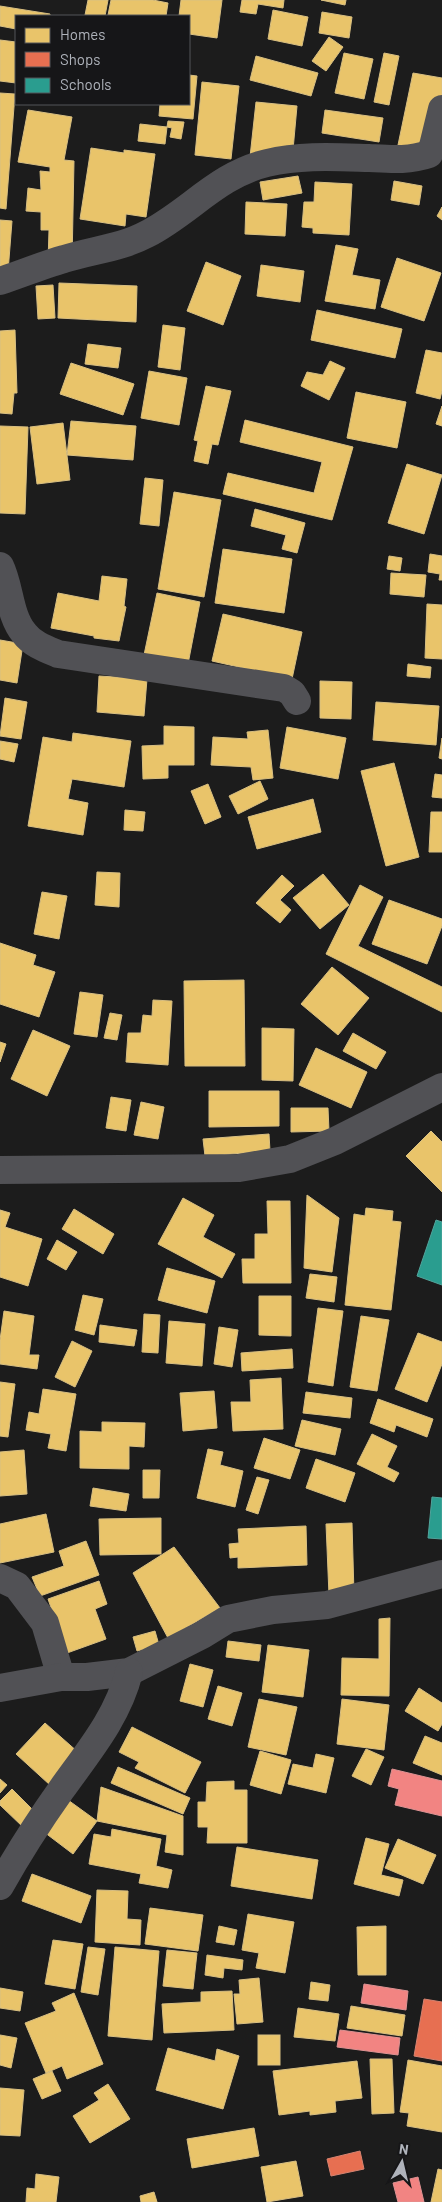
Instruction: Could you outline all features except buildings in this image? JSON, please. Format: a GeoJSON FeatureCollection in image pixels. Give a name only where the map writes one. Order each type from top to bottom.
{"type":"FeatureCollection","features":[{"type":"Feature","properties":{"kind":"street"},"geometry":{"type":"LineString","coordinates":[[0,281],[65,258],[132,241],[149,233],[226,179],[247,169],[267,163],[308,156],[398,159],[418,158],[429,154],[433,146],[442,109]]}},
{"type":"Feature","properties":{"kind":"street"},"geometry":{"type":"LineString","coordinates":[[0,566],[15,614],[24,633],[39,646],[58,654],[284,688],[292,693],[297,701]]}},
{"type":"Feature","properties":{"kind":"street"},"geometry":{"type":"LineString","coordinates":[[0,1170],[239,1168],[281,1160],[335,1141],[442,1087]]}},
{"type":"Feature","properties":{"kind":"street"},"geometry":{"type":"LineString","coordinates":[[0,1688],[61,1677],[87,1677],[129,1672],[202,1635],[228,1619],[273,1610],[327,1605],[442,1574]]}},
{"type":"Feature","properties":{"kind":"street"},"geometry":{"type":"LineString","coordinates":[[0,1578],[18,1586],[45,1623],[61,1677]]}},
{"type":"Feature","properties":{"kind":"street"},"geometry":{"type":"LineString","coordinates":[[0,1886],[27,1838],[105,1730],[124,1692],[129,1672]]}}]}
